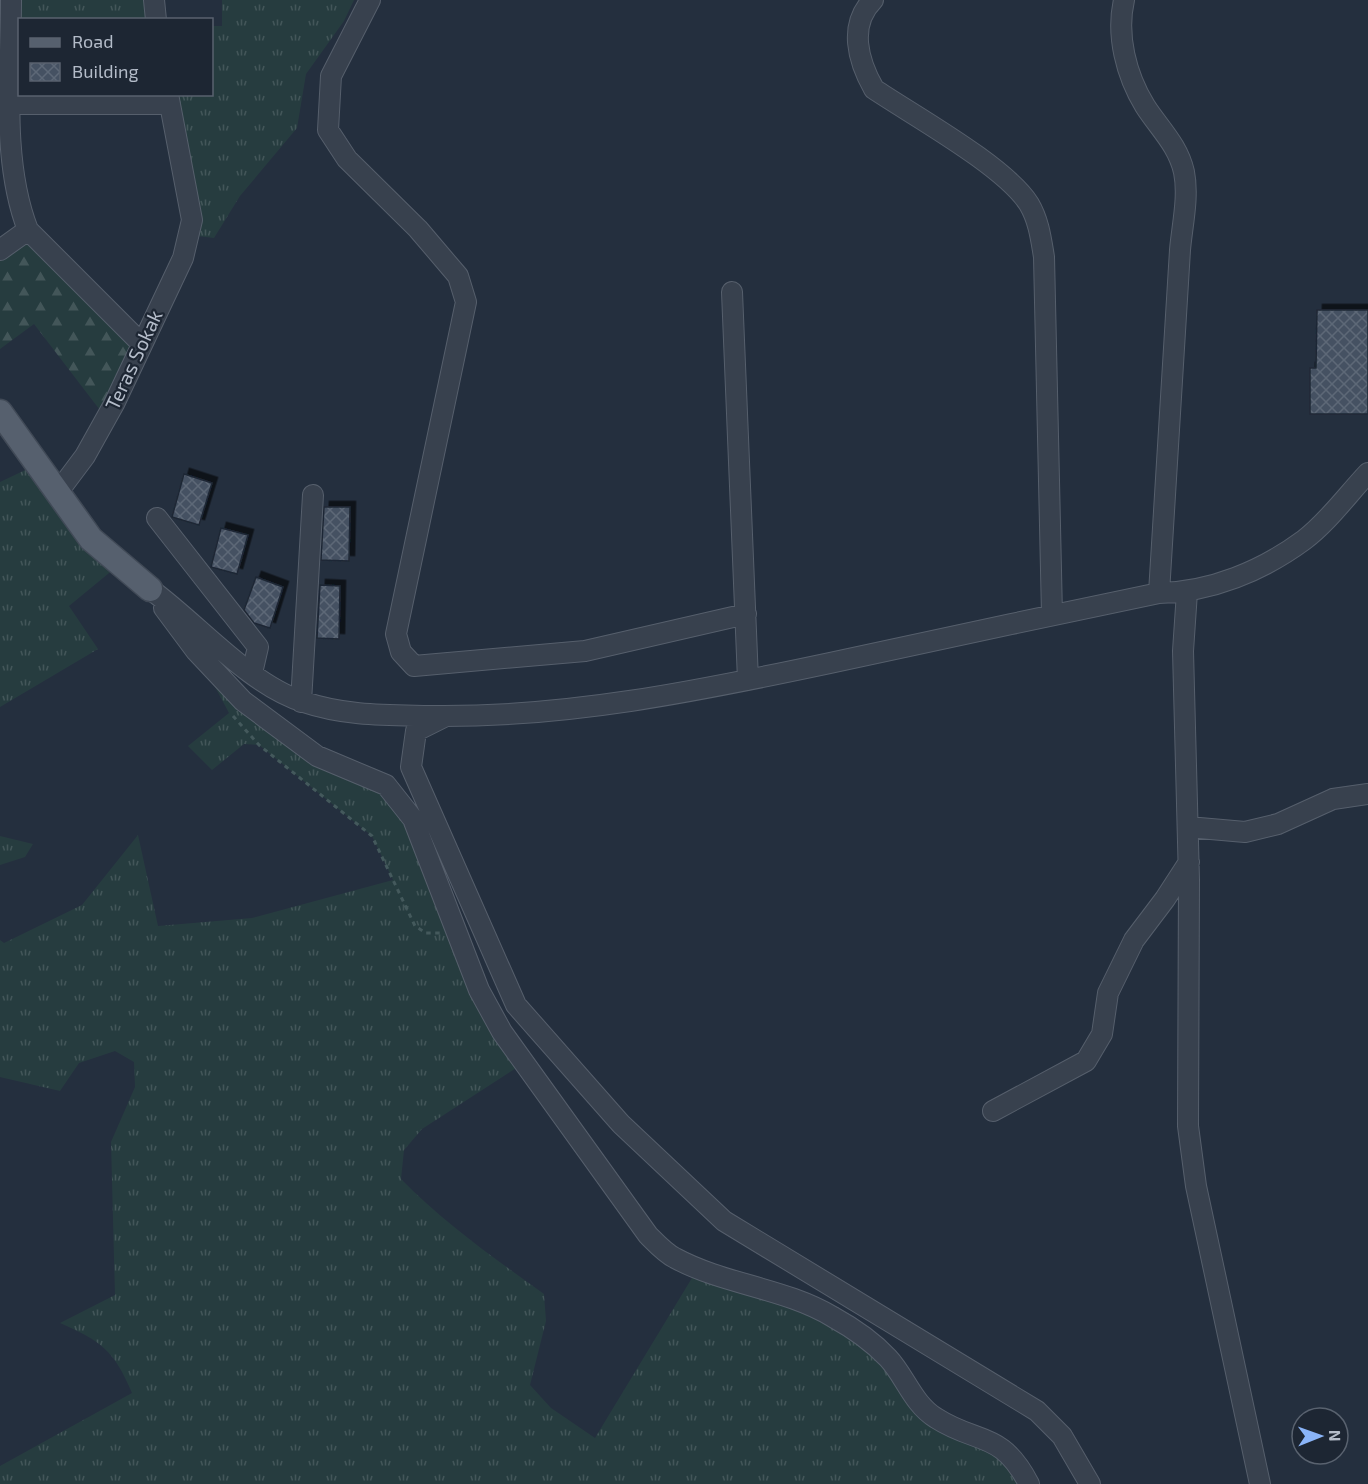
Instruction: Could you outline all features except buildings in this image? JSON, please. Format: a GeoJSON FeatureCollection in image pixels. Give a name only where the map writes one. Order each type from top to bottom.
{"type":"FeatureCollection","features":[{"type":"Feature","properties":{"kind":"main road"},"geometry":{"type":"LineString","coordinates":[[0,412],[91,538],[150,589]]}},
{"type":"Feature","properties":{"kind":"street"},"geometry":{"type":"LineString","coordinates":[[11,0],[11,104],[6,149],[14,186],[28,230],[142,344]]}},
{"type":"Feature","properties":{"kind":"street"},"geometry":{"type":"LineString","coordinates":[[154,0],[156,18]]}},
{"type":"Feature","properties":{"kind":"street"},"geometry":{"type":"LineString","coordinates":[[370,0],[331,76],[328,130],[347,159],[418,229],[458,276],[466,302],[398,623],[396,634],[401,652],[414,666],[585,651],[746,614]]}},
{"type":"Feature","properties":{"kind":"street"},"geometry":{"type":"LineString","coordinates":[[851,0],[872,1]]}},
{"type":"Feature","properties":{"kind":"street"},"geometry":{"type":"LineString","coordinates":[[1124,0],[1120,15],[1125,60],[1144,105],[1173,143],[1184,173],[1185,206],[1158,593]]}},
{"type":"Feature","properties":{"kind":"street"},"geometry":{"type":"LineString","coordinates":[[872,1],[861,15],[857,45],[862,67],[874,88],[1011,181],[1029,205],[1039,226],[1044,257],[1052,615]]}},
{"type":"Feature","properties":{"kind":"street"},"geometry":{"type":"LineString","coordinates":[[11,104],[169,99]]}},
{"type":"Feature","properties":{"kind":"street","name":"Teras Sokak"},"geometry":{"type":"LineString","coordinates":[[58,492],[85,456],[114,404],[183,258],[192,220],[169,99]]}},
{"type":"Feature","properties":{"kind":"street"},"geometry":{"type":"LineString","coordinates":[[0,250],[28,230]]}},
{"type":"Feature","properties":{"kind":"street"},"geometry":{"type":"LineString","coordinates":[[732,292],[748,680]]}},
{"type":"Feature","properties":{"kind":"street"},"geometry":{"type":"LineString","coordinates":[[150,589],[252,673],[301,702],[344,713],[446,716],[571,711],[748,680],[1158,593],[1186,592],[1255,571],[1305,539],[1368,473]]}},
{"type":"Feature","properties":{"kind":"street"},"geometry":{"type":"LineString","coordinates":[[301,702],[313,495]]}},
{"type":"Feature","properties":{"kind":"street"},"geometry":{"type":"LineString","coordinates":[[157,518],[258,647],[252,673]]}},
{"type":"Feature","properties":{"kind":"street"},"geometry":{"type":"LineString","coordinates":[[150,589],[196,651],[243,701],[317,756],[386,785],[413,819],[479,990],[502,1032],[648,1235],[674,1258],[732,1281],[799,1302],[831,1315],[862,1335],[889,1359],[912,1394],[935,1418],[1002,1448],[1020,1466],[1029,1484]]}},
{"type":"Feature","properties":{"kind":"street"},"geometry":{"type":"LineString","coordinates":[[1186,592],[1183,651],[1189,862],[1188,1126],[1196,1186],[1260,1484]]}},
{"type":"Feature","properties":{"kind":"street"},"geometry":{"type":"LineString","coordinates":[[446,716],[417,731],[411,767],[516,1005],[621,1124],[724,1221],[1037,1411],[1062,1436],[1090,1484]]}},
{"type":"Feature","properties":{"kind":"street"},"geometry":{"type":"LineString","coordinates":[[1188,827],[1245,832],[1278,824],[1333,799],[1368,794]]}},
{"type":"Feature","properties":{"kind":"street"},"geometry":{"type":"LineString","coordinates":[[993,1111],[1086,1061],[1102,1034],[1108,993],[1134,940],[1189,862]]}},
{"type":"Feature","properties":{"kind":"path"},"geometry":{"type":"LineString","coordinates":[[230,713],[259,745],[372,836],[415,926],[426,933],[458,933]]}},
{"type":"Feature","properties":{"kind":"green space"},"geometry":{"type":"Polygon","coordinates":[[[11,0],[154,0],[156,18],[18,18],[18,96],[213,96],[213,26],[222,26],[222,0],[354,0],[344,21],[306,74],[297,128],[240,196],[214,238],[189,235],[170,104],[11,104],[11,0]]]}},
{"type":"Feature","properties":{"kind":"green space"},"geometry":{"type":"Polygon","coordinates":[[[28,230],[142,344],[106,418],[34,324],[0,349],[0,250],[28,230]]]}},
{"type":"Feature","properties":{"kind":"green space"},"geometry":{"type":"Polygon","coordinates":[[[38,464],[120,564],[69,606],[98,649],[0,707],[0,482],[38,464]]]}},
{"type":"Feature","properties":{"kind":"green space"},"geometry":{"type":"Polygon","coordinates":[[[196,651],[317,756],[386,785],[435,874],[524,1063],[422,1129],[404,1150],[401,1179],[452,1225],[544,1294],[546,1321],[530,1385],[551,1408],[595,1438],[698,1268],[831,1315],[912,1394],[986,1438],[1029,1484],[0,1484],[0,1466],[132,1393],[119,1366],[105,1349],[86,1335],[60,1323],[115,1295],[111,1142],[135,1087],[134,1062],[115,1051],[79,1063],[60,1091],[0,1077],[0,940],[4,943],[82,905],[138,835],[158,926],[252,918],[393,880],[372,836],[259,745],[244,744],[212,770],[188,746],[229,713],[196,651]]]}},
{"type":"Feature","properties":{"kind":"green space"},"geometry":{"type":"Polygon","coordinates":[[[0,836],[33,844],[25,857],[0,865],[0,836]]]}}]}
